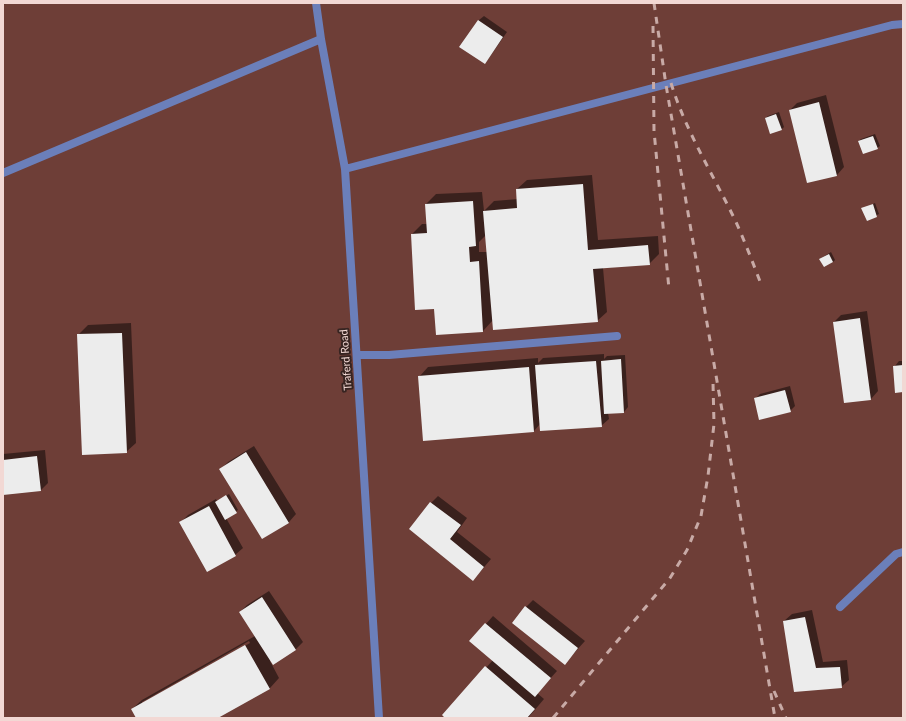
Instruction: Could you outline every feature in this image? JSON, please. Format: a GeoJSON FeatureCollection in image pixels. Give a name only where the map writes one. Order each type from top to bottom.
{"type":"FeatureCollection","features":[{"type":"Feature","properties":{"kind":"street","name":"Traferd Road"},"geometry":{"type":"LineString","coordinates":[[316,3],[321,39],[345,169],[379,718]]}},
{"type":"Feature","properties":{"kind":"street"},"geometry":{"type":"LineString","coordinates":[[345,169],[885,27],[903,24]]}},
{"type":"Feature","properties":{"kind":"street"},"geometry":{"type":"LineString","coordinates":[[3,173],[321,39]]}},
{"type":"Feature","properties":{"kind":"street"},"geometry":{"type":"LineString","coordinates":[[357,355],[389,355],[617,336]]}},
{"type":"Feature","properties":{"kind":"street"},"geometry":{"type":"LineString","coordinates":[[840,607],[896,554],[903,552]]}},
{"type":"Feature","properties":{"kind":"shaded area"},"geometry":{"type":"Polygon","coordinates":[[[10,3],[903,3],[903,718],[3,718],[3,5],[10,3]]]}},
{"type":"Feature","properties":{"kind":"building"},"geometry":{"type":"Polygon","coordinates":[[[478,20],[503,37],[485,64],[459,47],[478,20]]]}},
{"type":"Feature","properties":{"kind":"building"},"geometry":{"type":"Polygon","coordinates":[[[819,102],[837,176],[807,183],[789,110],[819,102]]]}},
{"type":"Feature","properties":{"kind":"building"},"geometry":{"type":"Polygon","coordinates":[[[776,114],[782,130],[770,134],[765,118],[776,114]]]}},
{"type":"Feature","properties":{"kind":"building"},"geometry":{"type":"Polygon","coordinates":[[[873,136],[878,149],[863,154],[858,141],[873,136]]]}},
{"type":"Feature","properties":{"kind":"building"},"geometry":{"type":"Polygon","coordinates":[[[583,184],[588,250],[648,245],[650,265],[593,269],[598,322],[493,330],[483,211],[517,208],[516,189],[583,184]]]}},
{"type":"Feature","properties":{"kind":"building"},"geometry":{"type":"Polygon","coordinates":[[[473,201],[476,246],[469,247],[470,262],[479,261],[483,332],[436,335],[434,309],[415,310],[411,234],[427,233],[425,204],[473,201]]]}},
{"type":"Feature","properties":{"kind":"building"},"geometry":{"type":"Polygon","coordinates":[[[873,204],[877,217],[867,221],[861,208],[873,204]]]}},
{"type":"Feature","properties":{"kind":"building"},"geometry":{"type":"Polygon","coordinates":[[[829,254],[833,262],[824,267],[819,259],[829,254]]]}},
{"type":"Feature","properties":{"kind":"building"},"geometry":{"type":"Polygon","coordinates":[[[860,318],[871,400],[844,403],[833,322],[860,318]]]}},
{"type":"Feature","properties":{"kind":"building"},"geometry":{"type":"Polygon","coordinates":[[[122,333],[127,453],[82,455],[77,334],[122,333]]]}},
{"type":"Feature","properties":{"kind":"building"},"geometry":{"type":"Polygon","coordinates":[[[621,359],[624,413],[604,414],[601,361],[621,359]]]}},
{"type":"Feature","properties":{"kind":"building"},"geometry":{"type":"Polygon","coordinates":[[[596,361],[602,427],[540,431],[535,365],[596,361]]]}},
{"type":"Feature","properties":{"kind":"building"},"geometry":{"type":"Polygon","coordinates":[[[903,365],[903,392],[895,393],[893,366],[903,365]]]}},
{"type":"Feature","properties":{"kind":"building"},"geometry":{"type":"Polygon","coordinates":[[[529,367],[534,432],[423,441],[418,376],[529,367]]]}},
{"type":"Feature","properties":{"kind":"building"},"geometry":{"type":"Polygon","coordinates":[[[785,390],[791,412],[759,420],[754,398],[785,390]]]}},
{"type":"Feature","properties":{"kind":"building"},"geometry":{"type":"Polygon","coordinates":[[[246,452],[289,523],[262,539],[219,469],[246,452]]]}},
{"type":"Feature","properties":{"kind":"building"},"geometry":{"type":"Polygon","coordinates":[[[37,456],[41,491],[3,495],[3,460],[37,456]]]}},
{"type":"Feature","properties":{"kind":"building"},"geometry":{"type":"Polygon","coordinates":[[[226,495],[237,513],[225,520],[215,502],[226,495]]]}},
{"type":"Feature","properties":{"kind":"building"},"geometry":{"type":"Polygon","coordinates":[[[430,502],[461,525],[450,539],[484,567],[473,581],[409,529],[430,502]]]}},
{"type":"Feature","properties":{"kind":"building"},"geometry":{"type":"Polygon","coordinates":[[[209,506],[236,556],[207,572],[179,522],[209,506]]]}},
{"type":"Feature","properties":{"kind":"building"},"geometry":{"type":"Polygon","coordinates":[[[262,597],[296,650],[273,665],[239,612],[262,597]]]}},
{"type":"Feature","properties":{"kind":"building"},"geometry":{"type":"Polygon","coordinates":[[[525,606],[578,648],[565,665],[512,623],[525,606]]]}},
{"type":"Feature","properties":{"kind":"building"},"geometry":{"type":"Polygon","coordinates":[[[805,617],[816,668],[840,667],[842,688],[794,692],[783,621],[805,617]]]}},
{"type":"Feature","properties":{"kind":"building"},"geometry":{"type":"Polygon","coordinates":[[[485,623],[551,678],[535,697],[469,641],[485,623]]]}},
{"type":"Feature","properties":{"kind":"building"},"geometry":{"type":"Polygon","coordinates":[[[245,645],[270,689],[218,718],[136,718],[131,709],[245,645]]]}},
{"type":"Feature","properties":{"kind":"building"},"geometry":{"type":"Polygon","coordinates":[[[485,666],[535,709],[527,718],[445,718],[442,715],[485,666]]]}},
{"type":"Feature","properties":{"kind":"railway"},"geometry":{"type":"LineString","coordinates":[[654,3],[666,85],[775,718]]}},
{"type":"Feature","properties":{"kind":"railway"},"geometry":{"type":"LineString","coordinates":[[653,26],[654,131],[669,289]]}},
{"type":"Feature","properties":{"kind":"railway"},"geometry":{"type":"LineString","coordinates":[[671,83],[684,119],[736,222],[761,284]]}},
{"type":"Feature","properties":{"kind":"railway"},"geometry":{"type":"LineString","coordinates":[[553,718],[670,578],[687,550],[701,516],[708,476],[714,424],[713,383]]}},
{"type":"Feature","properties":{"kind":"railway"},"geometry":{"type":"LineString","coordinates":[[774,691],[786,718]]}}]}
